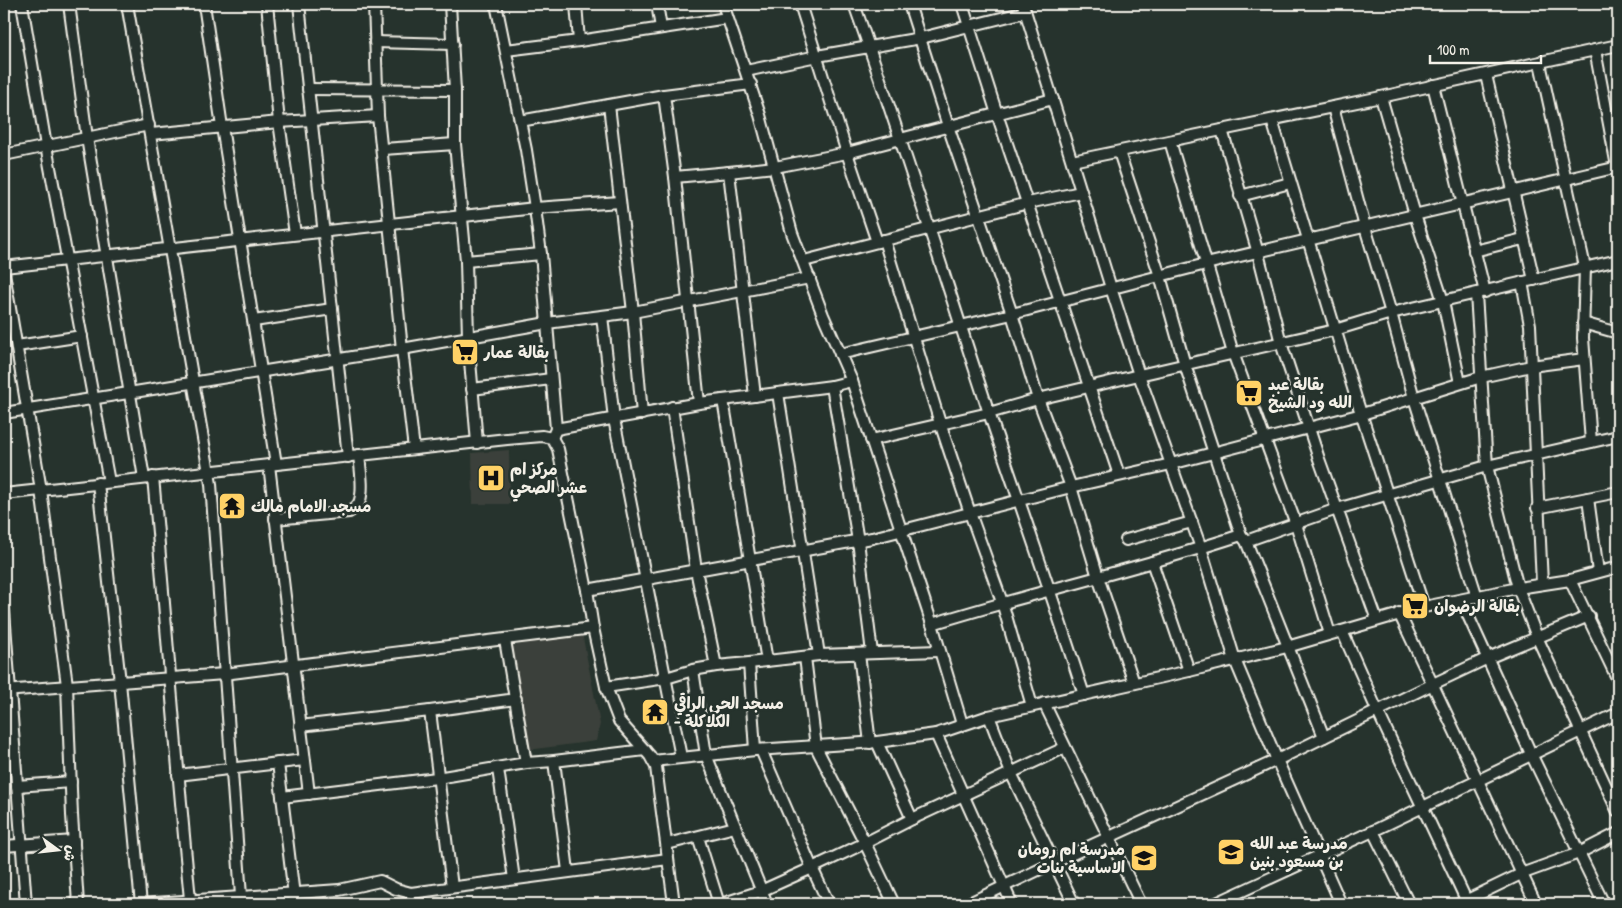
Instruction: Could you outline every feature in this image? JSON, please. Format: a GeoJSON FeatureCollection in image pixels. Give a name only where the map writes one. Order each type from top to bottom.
{"type":"FeatureCollection","features":[{"type":"Feature","properties":{"kind":"street"},"geometry":{"type":"LineString","coordinates":[[22,4],[46,146],[94,399],[104,482],[120,682],[141,904],[241,896],[254,900],[294,893],[339,890],[380,881],[396,889],[411,893],[668,859]]}},
{"type":"Feature","properties":{"kind":"street"},"geometry":{"type":"LineString","coordinates":[[69,4],[87,138],[129,393],[148,477],[171,679],[190,899]]}},
{"type":"Feature","properties":{"kind":"street"},"geometry":{"type":"LineString","coordinates":[[127,4],[212,494],[241,896]]}},
{"type":"Feature","properties":{"kind":"street"},"geometry":{"type":"LineString","coordinates":[[204,4],[262,371],[273,465],[275,519],[309,794]]}},
{"type":"Feature","properties":{"kind":"street"},"geometry":{"type":"LineString","coordinates":[[267,4],[279,122],[295,234]]}},
{"type":"Feature","properties":{"kind":"street"},"geometry":{"type":"LineString","coordinates":[[298,4],[348,457]]}},
{"type":"Feature","properties":{"kind":"street"},"geometry":{"type":"LineString","coordinates":[[374,4],[378,116],[414,450]]}},
{"type":"Feature","properties":{"kind":"street"},"geometry":{"type":"LineString","coordinates":[[450,4],[455,90],[455,144],[466,261],[468,337],[477,442]]}},
{"type":"Feature","properties":{"kind":"street"},"geometry":{"type":"LineString","coordinates":[[496,4],[520,121],[535,208],[552,379],[554,434],[606,687],[620,721],[653,761],[659,785],[674,904]]}},
{"type":"Feature","properties":{"kind":"street"},"geometry":{"type":"LineString","coordinates":[[576,4],[579,41]]}},
{"type":"Feature","properties":{"kind":"street"},"geometry":{"type":"LineString","coordinates":[[657,4],[661,28]]}},
{"type":"Feature","properties":{"kind":"street"},"geometry":{"type":"LineString","coordinates":[[723,4],[751,84],[792,233],[823,315],[852,381],[932,624],[962,724]]}},
{"type":"Feature","properties":{"kind":"street"},"geometry":{"type":"LineString","coordinates":[[800,4],[847,153],[881,241],[940,424],[1002,602],[1032,706]]}},
{"type":"Feature","properties":{"kind":"street"},"geometry":{"type":"LineString","coordinates":[[854,4],[901,139],[989,413],[1020,500],[1084,695]]}},
{"type":"Feature","properties":{"kind":"street"},"geometry":{"type":"LineString","coordinates":[[909,4],[1012,314],[1038,399],[1071,486],[1098,577],[1134,684]]}},
{"type":"Feature","properties":{"kind":"street"},"geometry":{"type":"LineString","coordinates":[[962,4],[997,114],[1120,475]]}},
{"type":"Feature","properties":{"kind":"street"},"geometry":{"type":"LineString","coordinates":[[746,71],[817,56],[921,38],[969,26],[1024,8],[1080,192],[1139,375],[1201,548],[1235,660],[1341,904]]}},
{"type":"Feature","properties":{"kind":"street"},"geometry":{"type":"LineString","coordinates":[[506,50],[579,41],[727,18]]}},
{"type":"Feature","properties":{"kind":"street"},"geometry":{"type":"LineString","coordinates":[[375,42],[453,44]]}},
{"type":"Feature","properties":{"kind":"street"},"geometry":{"type":"LineString","coordinates":[[1072,161],[1486,75],[1618,45]]}},
{"type":"Feature","properties":{"kind":"street"},"geometry":{"type":"LineString","coordinates":[[840,354],[1012,314],[1206,264],[1618,169],[1595,50]]}},
{"type":"Feature","properties":{"kind":"street"},"geometry":{"type":"LineString","coordinates":[[1540,63],[1585,268],[1584,359],[1591,442]]}},
{"type":"Feature","properties":{"kind":"street"},"geometry":{"type":"LineString","coordinates":[[1486,75],[1534,280]]}},
{"type":"Feature","properties":{"kind":"street"},"geometry":{"type":"LineString","coordinates":[[520,121],[664,95],[751,84]]}},
{"type":"Feature","properties":{"kind":"street"},"geometry":{"type":"LineString","coordinates":[[1433,85],[1474,252],[1481,293],[1481,377],[1487,466],[1518,588],[1537,637],[1618,812]]}},
{"type":"Feature","properties":{"kind":"street"},"geometry":{"type":"LineString","coordinates":[[308,89],[455,90]]}},
{"type":"Feature","properties":{"kind":"street"},"geometry":{"type":"LineString","coordinates":[[664,95],[675,177],[699,403]]}},
{"type":"Feature","properties":{"kind":"street"},"geometry":{"type":"LineString","coordinates":[[1381,97],[1415,215],[1443,301],[1460,383]]}},
{"type":"Feature","properties":{"kind":"street"},"geometry":{"type":"LineString","coordinates":[[675,177],[775,167],[847,153],[1053,99]]}},
{"type":"Feature","properties":{"kind":"street"},"geometry":{"type":"LineString","coordinates":[[610,105],[633,312],[642,414]]}},
{"type":"Feature","properties":{"kind":"street"},"geometry":{"type":"LineString","coordinates":[[1333,107],[1414,398],[1477,596]]}},
{"type":"Feature","properties":{"kind":"street"},"geometry":{"type":"LineString","coordinates":[[4,155],[87,138],[150,130],[378,116]]}},
{"type":"Feature","properties":{"kind":"street"},"geometry":{"type":"LineString","coordinates":[[1272,120],[1335,330],[1424,607]]}},
{"type":"Feature","properties":{"kind":"street"},"geometry":{"type":"LineString","coordinates":[[1222,130],[1258,253],[1281,343],[1308,427],[1377,620]]}},
{"type":"Feature","properties":{"kind":"street"},"geometry":{"type":"LineString","coordinates":[[1170,141],[1234,353],[1296,524],[1330,634]]}},
{"type":"Feature","properties":{"kind":"street"},"geometry":{"type":"LineString","coordinates":[[382,149],[455,144]]}},
{"type":"Feature","properties":{"kind":"street"},"geometry":{"type":"LineString","coordinates":[[1119,152],[1160,276],[1185,365],[1243,538],[1324,737]]}},
{"type":"Feature","properties":{"kind":"street"},"geometry":{"type":"LineString","coordinates":[[729,172],[755,396]]}},
{"type":"Feature","properties":{"kind":"street"},"geometry":{"type":"LineString","coordinates":[[1240,196],[1290,183]]}},
{"type":"Feature","properties":{"kind":"street"},"geometry":{"type":"LineString","coordinates":[[804,261],[1028,203],[1080,192]]}},
{"type":"Feature","properties":{"kind":"street"},"geometry":{"type":"LineString","coordinates":[[4,267],[169,247],[390,225],[535,208],[620,202]]}},
{"type":"Feature","properties":{"kind":"street"},"geometry":{"type":"LineString","coordinates":[[1474,252],[1523,239]]}},
{"type":"Feature","properties":{"kind":"street"},"geometry":{"type":"LineString","coordinates":[[466,261],[541,254]]}},
{"type":"Feature","properties":{"kind":"street"},"geometry":{"type":"LineString","coordinates":[[871,440],[1335,330],[1391,313],[1618,260]]}},
{"type":"Feature","properties":{"kind":"street"},"geometry":{"type":"LineString","coordinates":[[4,274],[41,490],[67,686],[78,904]]}},
{"type":"Feature","properties":{"kind":"street"},"geometry":{"type":"LineString","coordinates":[[4,413],[402,349],[547,323],[633,312],[810,278]]}},
{"type":"Feature","properties":{"kind":"street"},"geometry":{"type":"LineString","coordinates":[[1522,282],[1530,325],[1542,584]]}},
{"type":"Feature","properties":{"kind":"street"},"geometry":{"type":"LineString","coordinates":[[254,320],[332,309]]}},
{"type":"Feature","properties":{"kind":"street"},"geometry":{"type":"LineString","coordinates":[[602,316],[614,419],[681,757]]}},
{"type":"Feature","properties":{"kind":"street"},"geometry":{"type":"LineString","coordinates":[[1583,323],[1618,333]]}},
{"type":"Feature","properties":{"kind":"street"},"geometry":{"type":"LineString","coordinates":[[17,346],[82,336]]}},
{"type":"Feature","properties":{"kind":"street"},"geometry":{"type":"LineString","coordinates":[[587,590],[750,559],[858,541],[1071,486],[1171,464],[1362,414],[1481,377],[1531,366],[1584,359]]}},
{"type":"Feature","properties":{"kind":"street"},"geometry":{"type":"LineString","coordinates":[[472,389],[552,379]]}},
{"type":"Feature","properties":{"kind":"street"},"geometry":{"type":"LineString","coordinates":[[4,494],[554,434],[672,407],[832,386],[852,381]]}},
{"type":"Feature","properties":{"kind":"street"},"geometry":{"type":"LineString","coordinates":[[832,386],[858,541],[872,653]]}},
{"type":"Feature","properties":{"kind":"street"},"geometry":{"type":"LineString","coordinates":[[778,393],[819,655]]}},
{"type":"Feature","properties":{"kind":"street"},"geometry":{"type":"LineString","coordinates":[[723,400],[767,661]]}},
{"type":"Feature","properties":{"kind":"street"},"geometry":{"type":"LineString","coordinates":[[672,407],[696,570],[716,666]]}},
{"type":"Feature","properties":{"kind":"street"},"geometry":{"type":"LineString","coordinates":[[932,624],[1002,602],[1296,524],[1337,509],[1487,466],[1618,436]]}},
{"type":"Feature","properties":{"kind":"street"},"geometry":{"type":"LineString","coordinates":[[275,519],[349,512],[356,507],[360,501],[361,491],[359,455]]}},
{"type":"Feature","properties":{"kind":"street"},"geometry":{"type":"LineString","coordinates":[[1537,508],[1618,492]]}},
{"type":"Feature","properties":{"kind":"street"},"geometry":{"type":"LineString","coordinates":[[1588,498],[1598,572]]}},
{"type":"Feature","properties":{"kind":"street"},"geometry":{"type":"LineString","coordinates":[[1126,540],[1192,522]]}},
{"type":"Feature","properties":{"kind":"street"},"geometry":{"type":"LineString","coordinates":[[1152,562],[1189,671]]}},
{"type":"Feature","properties":{"kind":"street"},"geometry":{"type":"LineString","coordinates":[[653,761],[758,750],[873,742],[936,734],[988,716],[1235,660],[1342,631],[1399,613],[1518,588],[1570,580],[1618,567]]}},
{"type":"Feature","properties":{"kind":"street"},"geometry":{"type":"LineString","coordinates":[[1570,580],[1589,616],[1618,680]]}},
{"type":"Feature","properties":{"kind":"street"},"geometry":{"type":"LineString","coordinates":[[1461,600],[1532,756],[1604,904]]}},
{"type":"Feature","properties":{"kind":"street"},"geometry":{"type":"LineString","coordinates":[[4,611],[7,691],[17,786],[26,904]]}},
{"type":"Feature","properties":{"kind":"street"},"geometry":{"type":"LineString","coordinates":[[1399,613],[1536,904]]}},
{"type":"Feature","properties":{"kind":"street"},"geometry":{"type":"LineString","coordinates":[[968,904],[1277,760],[1488,658],[1589,616]]}},
{"type":"Feature","properties":{"kind":"street"},"geometry":{"type":"LineString","coordinates":[[7,691],[171,679],[294,667],[593,628]]}},
{"type":"Feature","properties":{"kind":"street"},"geometry":{"type":"LineString","coordinates":[[1342,631],[1465,903],[1521,874],[1579,853],[1618,833]]}},
{"type":"Feature","properties":{"kind":"street"},"geometry":{"type":"LineString","coordinates":[[505,640],[526,763]]}},
{"type":"Feature","properties":{"kind":"street"},"geometry":{"type":"LineString","coordinates":[[606,687],[666,678],[716,666],[750,664],[819,655],[939,650]]}},
{"type":"Feature","properties":{"kind":"street"},"geometry":{"type":"LineString","coordinates":[[859,654],[873,742],[912,819]]}},
{"type":"Feature","properties":{"kind":"street"},"geometry":{"type":"LineString","coordinates":[[805,657],[816,746],[894,904]]}},
{"type":"Feature","properties":{"kind":"street"},"geometry":{"type":"LineString","coordinates":[[750,664],[758,750],[830,904]]}},
{"type":"Feature","properties":{"kind":"street"},"geometry":{"type":"LineString","coordinates":[[693,670],[706,755],[767,904]]}},
{"type":"Feature","properties":{"kind":"street"},"geometry":{"type":"LineString","coordinates":[[300,726],[430,712],[516,699]]}},
{"type":"Feature","properties":{"kind":"street"},"geometry":{"type":"LineString","coordinates":[[1044,704],[1141,904]]}},
{"type":"Feature","properties":{"kind":"street"},"geometry":{"type":"LineString","coordinates":[[430,712],[452,887]]}},
{"type":"Feature","properties":{"kind":"street"},"geometry":{"type":"LineString","coordinates":[[1214,904],[1532,756],[1618,713]]}},
{"type":"Feature","properties":{"kind":"street"},"geometry":{"type":"LineString","coordinates":[[988,716],[1011,773],[1074,904]]}},
{"type":"Feature","properties":{"kind":"street"},"geometry":{"type":"LineString","coordinates":[[936,734],[1012,904]]}},
{"type":"Feature","properties":{"kind":"street"},"geometry":{"type":"LineString","coordinates":[[698,837],[720,904],[761,891],[865,844],[912,819],[1064,748]]}},
{"type":"Feature","properties":{"kind":"street"},"geometry":{"type":"LineString","coordinates":[[282,797],[437,778],[526,763],[645,750]]}},
{"type":"Feature","properties":{"kind":"street"},"geometry":{"type":"LineString","coordinates":[[178,775],[304,760]]}},
{"type":"Feature","properties":{"kind":"street"},"geometry":{"type":"LineString","coordinates":[[554,761],[568,871]]}},
{"type":"Feature","properties":{"kind":"street"},"geometry":{"type":"LineString","coordinates":[[278,762],[295,904]]}},
{"type":"Feature","properties":{"kind":"street"},"geometry":{"type":"LineString","coordinates":[[498,769],[514,879]]}},
{"type":"Feature","properties":{"kind":"street"},"geometry":{"type":"LineString","coordinates":[[17,786],[71,782]]}},
{"type":"Feature","properties":{"kind":"street"},"geometry":{"type":"LineString","coordinates":[[667,844],[735,827]]}},
{"type":"Feature","properties":{"kind":"street"},"geometry":{"type":"LineString","coordinates":[[1373,831],[1409,904]]}},
{"type":"Feature","properties":{"kind":"street"},"geometry":{"type":"LineString","coordinates":[[4,846],[74,841]]}},
{"type":"Feature","properties":{"kind":"shaded area","name":"مركز ام عشر الصحي"},"geometry":{"type":"Polygon","coordinates":[[[509,450],[510,504],[473,504],[472,453],[509,450]]]}},
{"type":"Feature","properties":{"kind":"shaded area"},"geometry":{"type":"Polygon","coordinates":[[[582,633],[600,724],[596,741],[528,750],[512,646],[582,633]]]}},
{"type":"Feature","properties":{"kind":"place","name":"بقالة عمار"},"geometry":{"type":"Point","coordinates":[465,352]}},
{"type":"Feature","properties":{"kind":"place","name":"بقالة عبد الله ود الشيخ"},"geometry":{"type":"Point","coordinates":[1249,393]}},
{"type":"Feature","properties":{"kind":"place","name":"مركز ام عشر الصحي"},"geometry":{"type":"Point","coordinates":[491,478]}},
{"type":"Feature","properties":{"kind":"place","name":"مسجد الامام مالك"},"geometry":{"type":"Point","coordinates":[232,506]}},
{"type":"Feature","properties":{"kind":"place","name":"بقالة الرضوان"},"geometry":{"type":"Point","coordinates":[1415,606]}},
{"type":"Feature","properties":{"kind":"place","name":"مسجد الحي الراقي - الكلاكلة"},"geometry":{"type":"Point","coordinates":[655,712]}},
{"type":"Feature","properties":{"kind":"place","name":"مدرسة عبد الله بن مسعود بنين"},"geometry":{"type":"Point","coordinates":[1231,852]}},
{"type":"Feature","properties":{"kind":"place","name":"مدرسة ام رومان الاساسية بنات"},"geometry":{"type":"Point","coordinates":[1144,858]}}]}
